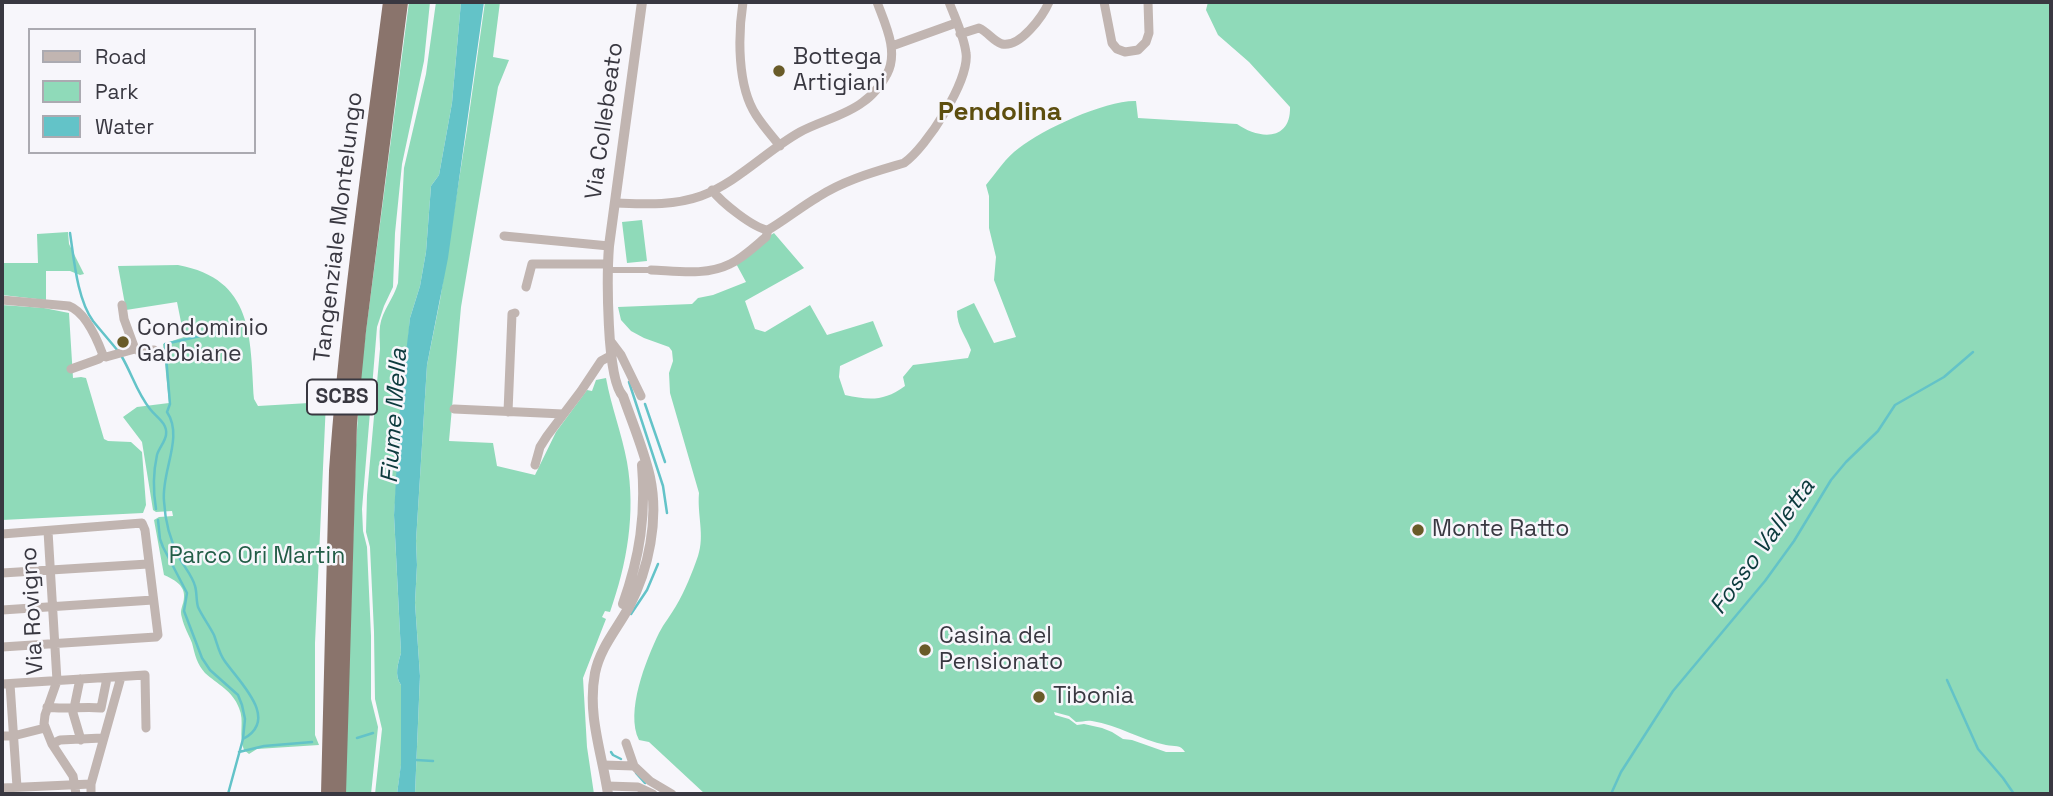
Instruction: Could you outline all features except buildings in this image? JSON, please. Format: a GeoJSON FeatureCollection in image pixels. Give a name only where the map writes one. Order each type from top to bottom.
{"type":"FeatureCollection","features":[{"type":"Feature","properties":{"kind":"highway","name":"Tangenziale Montelungo"},"geometry":{"type":"LineString","coordinates":[[328,794],[339,423],[390,2]]}},
{"type":"Feature","properties":{"kind":"highway","name":"Tangenziale Montelungo"},"geometry":{"type":"LineString","coordinates":[[339,794],[350,423],[401,2]]}},
{"type":"Feature","properties":{"kind":"street","name":"Via Collebeato"},"geometry":{"type":"LineString","coordinates":[[608,790],[593,724],[595,670],[612,633],[636,565],[642,535],[643,476],[640,445],[612,355],[608,267],[642,2]]}},
{"type":"Feature","properties":{"kind":"street"},"geometry":{"type":"LineString","coordinates":[[743,2],[740,54],[745,92],[755,114],[780,145]]}},
{"type":"Feature","properties":{"kind":"street"},"geometry":{"type":"LineString","coordinates":[[616,203],[662,204],[701,196],[807,129],[855,108],[866,100],[888,73],[892,58],[892,46],[877,2]]}},
{"type":"Feature","properties":{"kind":"street"},"geometry":{"type":"LineString","coordinates":[[526,287],[532,264],[715,270],[731,264],[766,237],[768,230],[817,197],[855,178],[904,163],[921,148],[963,78],[966,52],[949,2]]}},
{"type":"Feature","properties":{"kind":"street"},"geometry":{"type":"LineString","coordinates":[[960,34],[979,28],[996,42],[1006,45],[1016,41],[1033,27],[1044,15],[1049,2]]}},
{"type":"Feature","properties":{"kind":"street"},"geometry":{"type":"LineString","coordinates":[[1104,2],[1112,43],[1125,52],[1138,50],[1146,43],[1149,33],[1149,2]]}},
{"type":"Feature","properties":{"kind":"street"},"geometry":{"type":"LineString","coordinates":[[892,46],[956,23]]}},
{"type":"Feature","properties":{"kind":"street"},"geometry":{"type":"LineString","coordinates":[[712,190],[752,223],[768,230]]}},
{"type":"Feature","properties":{"kind":"street"},"geometry":{"type":"LineString","coordinates":[[504,236],[609,246]]}},
{"type":"Feature","properties":{"kind":"street"},"geometry":{"type":"LineString","coordinates":[[2,300],[69,306],[76,309],[106,357],[135,349],[141,352],[154,350]]}},
{"type":"Feature","properties":{"kind":"street"},"geometry":{"type":"LineString","coordinates":[[122,305],[135,349]]}},
{"type":"Feature","properties":{"kind":"street"},"geometry":{"type":"LineString","coordinates":[[509,412],[512,314],[515,313]]}},
{"type":"Feature","properties":{"kind":"street","name":"Via Collebeato"},"geometry":{"type":"LineString","coordinates":[[612,343],[621,355],[641,396]]}},
{"type":"Feature","properties":{"kind":"street"},"geometry":{"type":"LineString","coordinates":[[71,369],[103,355]]}},
{"type":"Feature","properties":{"kind":"street"},"geometry":{"type":"LineString","coordinates":[[535,465],[540,447],[563,414],[601,361],[612,355]]}},
{"type":"Feature","properties":{"kind":"street"},"geometry":{"type":"LineString","coordinates":[[454,409],[563,414]]}},
{"type":"Feature","properties":{"kind":"street"},"geometry":{"type":"LineString","coordinates":[[2,534],[142,523],[158,635],[2,647]]}},
{"type":"Feature","properties":{"kind":"street","name":"Via Rovigno"},"geometry":{"type":"LineString","coordinates":[[45,729],[47,707],[57,681],[48,531]]}},
{"type":"Feature","properties":{"kind":"street"},"geometry":{"type":"LineString","coordinates":[[2,573],[148,564]]}},
{"type":"Feature","properties":{"kind":"street"},"geometry":{"type":"LineString","coordinates":[[2,610],[153,600]]}},
{"type":"Feature","properties":{"kind":"street"},"geometry":{"type":"LineString","coordinates":[[17,787],[6,684],[145,675],[146,728]]}},
{"type":"Feature","properties":{"kind":"street"},"geometry":{"type":"LineString","coordinates":[[91,794],[91,784],[121,677]]}},
{"type":"Feature","properties":{"kind":"street"},"geometry":{"type":"LineString","coordinates":[[47,707],[101,708],[107,678]]}},
{"type":"Feature","properties":{"kind":"street"},"geometry":{"type":"LineString","coordinates":[[80,679],[74,718],[81,740]]}},
{"type":"Feature","properties":{"kind":"street"},"geometry":{"type":"LineString","coordinates":[[2,736],[45,729],[73,776],[76,794]]}},
{"type":"Feature","properties":{"kind":"street"},"geometry":{"type":"LineString","coordinates":[[52,744],[60,740],[103,738]]}},
{"type":"Feature","properties":{"kind":"street"},"geometry":{"type":"LineString","coordinates":[[626,743],[629,766]]}},
{"type":"Feature","properties":{"kind":"street"},"geometry":{"type":"LineString","coordinates":[[603,765],[629,766],[672,794]]}},
{"type":"Feature","properties":{"kind":"street"},"geometry":{"type":"LineString","coordinates":[[2,788],[91,784]]}},
{"type":"Feature","properties":{"kind":"street"},"geometry":{"type":"LineString","coordinates":[[608,790],[638,787],[653,794]]}},
{"type":"Feature","properties":{"kind":"green space"},"geometry":{"type":"Polygon","coordinates":[[[409,2],[430,2],[424,61],[402,164],[393,287],[377,327],[362,509],[367,547],[371,699],[378,727],[371,794],[345,794],[356,445],[361,369],[409,2]]]}},
{"type":"Feature","properties":{"kind":"green space"},"geometry":{"type":"Polygon","coordinates":[[[436,2],[461,2],[452,103],[439,175],[431,186],[426,252],[420,286],[410,318],[394,515],[401,653],[397,673],[401,685],[401,765],[397,794],[375,794],[382,729],[375,699],[370,547],[366,532],[367,495],[381,320],[398,283],[404,168],[426,74],[436,2]]]}},
{"type":"Feature","properties":{"kind":"green space"},"geometry":{"type":"Polygon","coordinates":[[[485,2],[500,2],[493,57],[509,60],[498,87],[461,307],[449,441],[493,443],[497,466],[535,475],[556,432],[587,390],[592,391],[596,380],[606,378],[627,462],[631,500],[625,557],[616,594],[610,612],[605,611],[602,617],[606,619],[583,678],[587,747],[594,794],[415,794],[420,676],[415,603],[416,541],[427,365],[440,300],[485,2]]]}},
{"type":"Feature","properties":{"kind":"green space"},"geometry":{"type":"Polygon","coordinates":[[[1208,2],[2051,2],[2051,794],[705,794],[649,742],[639,740],[634,715],[643,671],[659,633],[676,606],[696,562],[701,533],[699,493],[670,393],[672,351],[669,347],[631,331],[621,320],[618,307],[692,304],[698,298],[746,282],[733,258],[774,233],[804,268],[745,301],[755,329],[765,332],[810,305],[827,335],[873,321],[883,346],[840,366],[839,377],[845,395],[869,399],[890,395],[905,386],[903,377],[913,365],[968,358],[971,350],[960,327],[957,311],[974,303],[994,343],[1016,337],[994,280],[996,257],[989,228],[989,196],[986,185],[1014,152],[1059,125],[1092,110],[1123,102],[1136,101],[1138,118],[1237,124],[1254,133],[1263,134],[1279,132],[1285,127],[1290,107],[1249,62],[1218,35],[1206,10],[1208,2]],[[1054,712],[1055,715],[1069,719],[1077,725],[1102,728],[1123,739],[1166,752],[1185,752],[1179,747],[1157,743],[1102,723],[1076,722],[1069,716],[1054,712]]]}},
{"type":"Feature","properties":{"kind":"green space"},"geometry":{"type":"Polygon","coordinates":[[[642,220],[647,261],[627,263],[622,222],[642,220]]]}},
{"type":"Feature","properties":{"kind":"green space"},"geometry":{"type":"Polygon","coordinates":[[[68,232],[69,244],[84,274],[46,271],[46,300],[2,295],[2,263],[38,263],[37,234],[68,232]]]}},
{"type":"Feature","properties":{"kind":"green space","name":"Parco Ori Martin"},"geometry":{"type":"Polygon","coordinates":[[[178,265],[203,272],[221,283],[234,297],[243,314],[248,333],[254,399],[258,406],[326,402],[315,643],[315,735],[319,745],[257,749],[249,754],[244,750],[241,713],[236,702],[229,692],[200,666],[181,615],[183,589],[164,575],[154,520],[173,516],[172,511],[153,510],[142,442],[123,417],[137,407],[169,403],[163,344],[184,337],[177,302],[126,310],[118,266],[178,265]]]}},
{"type":"Feature","properties":{"kind":"green space"},"geometry":{"type":"Polygon","coordinates":[[[2,305],[69,313],[73,378],[86,378],[104,439],[131,442],[142,452],[146,505],[143,513],[2,520],[2,305]]]}},
{"type":"Feature","properties":{"kind":"water"},"geometry":{"type":"Polygon","coordinates":[[[461,2],[484,2],[448,258],[427,365],[416,541],[415,603],[420,676],[415,794],[397,794],[401,764],[401,685],[397,673],[401,653],[394,515],[400,406],[410,318],[420,286],[426,252],[431,186],[439,175],[452,103],[461,2]]]}},
{"type":"Feature","properties":{"kind":"waterway"},"geometry":{"type":"LineString","coordinates":[[70,233],[83,302],[93,321],[118,351]]}},
{"type":"Feature","properties":{"kind":"waterway"},"geometry":{"type":"LineString","coordinates":[[240,327],[165,344],[170,404],[167,412],[172,422],[173,444],[164,501],[171,537],[194,582],[198,607],[214,635],[222,657],[246,689],[257,711],[258,721],[254,731],[243,739]]}},
{"type":"Feature","properties":{"kind":"waterway","name":"Fosso Valletta"},"geometry":{"type":"LineString","coordinates":[[1611,794],[1621,772],[1673,691],[1765,581],[1794,541],[1831,480],[1878,431],[1895,405],[1944,377],[1973,352]]}},
{"type":"Feature","properties":{"kind":"waterway"},"geometry":{"type":"LineString","coordinates":[[122,357],[142,397],[166,431],[155,468],[156,509]]}},
{"type":"Feature","properties":{"kind":"waterway"},"geometry":{"type":"LineString","coordinates":[[629,382],[663,486],[667,513]]}},
{"type":"Feature","properties":{"kind":"waterway"},"geometry":{"type":"LineString","coordinates":[[645,404],[665,462]]}},
{"type":"Feature","properties":{"kind":"waterway"},"geometry":{"type":"LineString","coordinates":[[158,520],[163,547],[187,593],[184,611],[202,658],[210,670],[238,695],[242,705],[245,719],[243,739],[228,794]]}},
{"type":"Feature","properties":{"kind":"waterway"},"geometry":{"type":"LineString","coordinates":[[631,614],[647,590],[658,564]]}},
{"type":"Feature","properties":{"kind":"waterway"},"geometry":{"type":"LineString","coordinates":[[1947,680],[1978,749],[2014,794]]}},
{"type":"Feature","properties":{"kind":"waterway"},"geometry":{"type":"LineString","coordinates":[[357,738],[373,733]]}},
{"type":"Feature","properties":{"kind":"waterway"},"geometry":{"type":"LineString","coordinates":[[239,752],[264,746],[312,742]]}},
{"type":"Feature","properties":{"kind":"waterway"},"geometry":{"type":"LineString","coordinates":[[611,752],[621,759]]}},
{"type":"Feature","properties":{"kind":"waterway"},"geometry":{"type":"LineString","coordinates":[[416,760],[433,761]]}},
{"type":"Feature","properties":{"kind":"waterway"},"geometry":{"type":"LineString","coordinates":[[636,773],[645,783]]}},
{"type":"Feature","properties":{"kind":"place","name":"Bottega Artigiani"},"geometry":{"type":"Point","coordinates":[779,71]}},
{"type":"Feature","properties":{"kind":"place","name":"Condominio Gabbiane"},"geometry":{"type":"Point","coordinates":[123,342]}},
{"type":"Feature","properties":{"kind":"place","name":"Monte Ratto"},"geometry":{"type":"Point","coordinates":[1418,530]}},
{"type":"Feature","properties":{"kind":"place","name":"Casina del Pensionato"},"geometry":{"type":"Point","coordinates":[925,650]}},
{"type":"Feature","properties":{"kind":"place","name":"Tibonia"},"geometry":{"type":"Point","coordinates":[1039,697]}},
{"type":"Feature","properties":{"kind":"district","name":"Pendolina"},"geometry":{"type":"Point","coordinates":[1000,113]}},
{"type":"Feature","properties":{"kind":"water label","name":"Fiume Mella"},"geometry":{"type":"Point","coordinates":[395,416]}}]}
